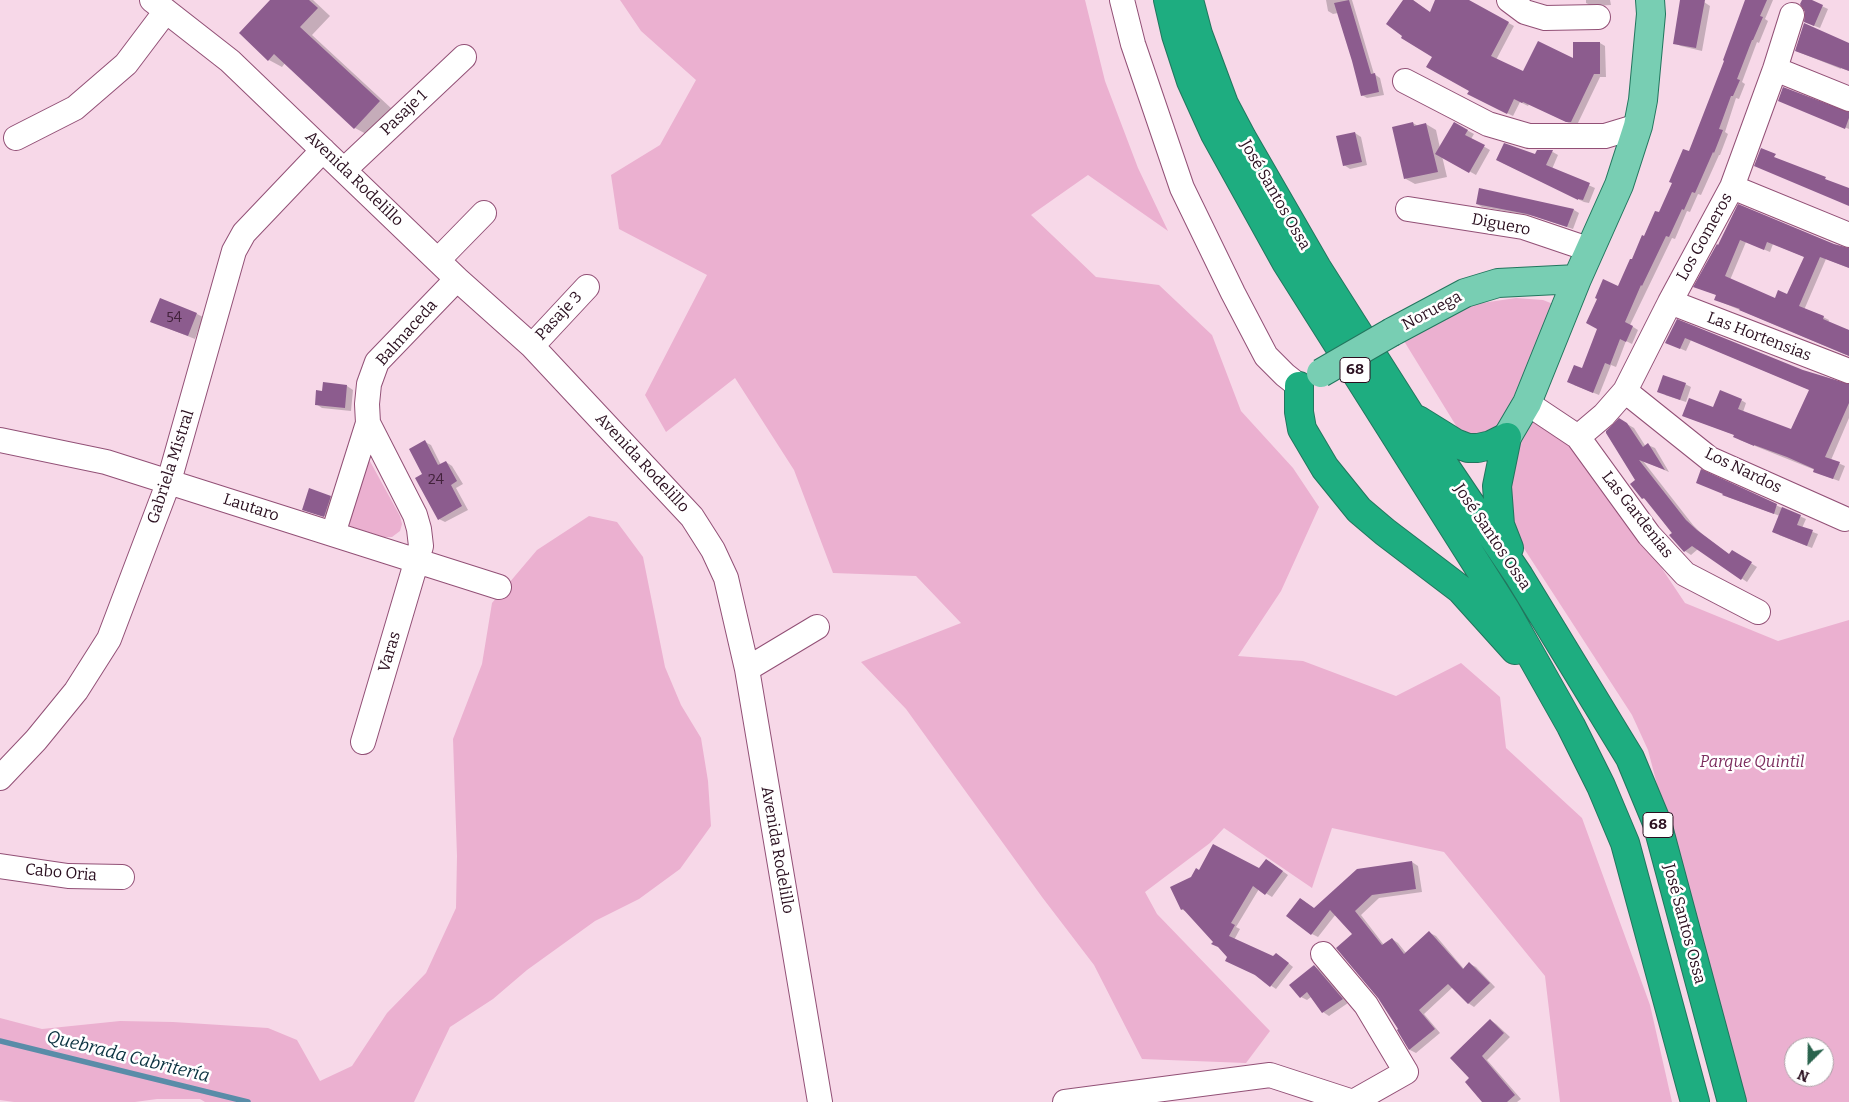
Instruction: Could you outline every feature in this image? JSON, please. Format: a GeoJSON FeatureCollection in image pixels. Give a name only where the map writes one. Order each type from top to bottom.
{"type":"FeatureCollection","features":[{"type":"Feature","properties":{"kind":"highway","name":"José Santos Ossa"},"geometry":{"type":"LineString","coordinates":[[1168,0],[1176,35],[1191,81],[1224,151],[1286,262],[1505,609],[1572,726],[1601,786],[1625,843],[1695,1102]]}},
{"type":"Feature","properties":{"kind":"highway","name":"José Santos Ossa"},"geometry":{"type":"LineString","coordinates":[[1189,0],[1198,34],[1224,104],[1317,268],[1411,416],[1519,576],[1630,758],[1658,823],[1732,1102]]}},
{"type":"Feature","properties":{"kind":"highway"},"geometry":{"type":"LineString","coordinates":[[1310,379],[1299,412],[1302,429],[1325,468],[1359,510],[1460,589],[1536,675],[1572,726]]}},
{"type":"Feature","properties":{"kind":"highway"},"geometry":{"type":"LineString","coordinates":[[1411,416],[1468,448],[1491,445],[1507,437]]}},
{"type":"Feature","properties":{"kind":"highway"},"geometry":{"type":"LineString","coordinates":[[1507,437],[1497,486],[1500,525],[1519,576]]}},
{"type":"Feature","properties":{"kind":"main road"},"geometry":{"type":"LineString","coordinates":[[1507,437],[1527,403],[1577,280],[1619,185],[1638,126],[1643,100],[1651,14],[1650,0]]}},
{"type":"Feature","properties":{"kind":"main road","name":"Noruega"},"geometry":{"type":"LineString","coordinates":[[1310,379],[1465,292],[1498,283],[1577,280]]}},
{"type":"Feature","properties":{"kind":"street"},"geometry":{"type":"LineString","coordinates":[[1122,0],[1133,44],[1182,188],[1233,293],[1266,356],[1285,375],[1310,379]]}},
{"type":"Feature","properties":{"kind":"street"},"geometry":{"type":"LineString","coordinates":[[1509,0],[1525,12],[1545,18],[1598,17]]}},
{"type":"Feature","properties":{"kind":"street"},"geometry":{"type":"LineString","coordinates":[[16,138],[75,108],[126,64],[159,6]]}},
{"type":"Feature","properties":{"kind":"street","name":"Avenida Rodelillo"},"geometry":{"type":"LineString","coordinates":[[159,6],[230,61],[457,279],[532,346],[692,517],[712,550],[726,578],[747,669],[820,1102]]}},
{"type":"Feature","properties":{"kind":"street","name":"Los Gomeros"},"geometry":{"type":"LineString","coordinates":[[1578,437],[1604,415],[1625,391],[1732,187],[1775,69],[1792,15]]}},
{"type":"Feature","properties":{"kind":"street","name":"Pasaje 1"},"geometry":{"type":"LineString","coordinates":[[344,170],[464,56]]}},
{"type":"Feature","properties":{"kind":"street"},"geometry":{"type":"LineString","coordinates":[[1775,69],[1849,99]]}},
{"type":"Feature","properties":{"kind":"street"},"geometry":{"type":"LineString","coordinates":[[1405,81],[1488,124],[1529,136],[1604,136],[1638,126]]}},
{"type":"Feature","properties":{"kind":"street","name":"Gabriela Mistral"},"geometry":{"type":"LineString","coordinates":[[0,778],[36,740],[76,691],[109,639],[169,482],[234,251],[244,233],[323,150]]}},
{"type":"Feature","properties":{"kind":"street"},"geometry":{"type":"LineString","coordinates":[[1732,187],[1849,235]]}},
{"type":"Feature","properties":{"kind":"street","name":"Diguero"},"geometry":{"type":"LineString","coordinates":[[1408,209],[1523,227],[1591,250]]}},
{"type":"Feature","properties":{"kind":"street"},"geometry":{"type":"LineString","coordinates":[[438,260],[484,213]]}},
{"type":"Feature","properties":{"kind":"street","name":"Balmaceda"},"geometry":{"type":"LineString","coordinates":[[333,534],[368,423],[369,384],[377,362],[457,279]]}},
{"type":"Feature","properties":{"kind":"street","name":"Pasaje 3"},"geometry":{"type":"LineString","coordinates":[[532,346],[587,287]]}},
{"type":"Feature","properties":{"kind":"street","name":"Las Hortensias"},"geometry":{"type":"LineString","coordinates":[[1670,302],[1849,371]]}},
{"type":"Feature","properties":{"kind":"street","name":"Los Nardos"},"geometry":{"type":"LineString","coordinates":[[1625,391],[1710,459],[1845,519]]}},
{"type":"Feature","properties":{"kind":"street","name":"Las Gardenias"},"geometry":{"type":"LineString","coordinates":[[1527,403],[1578,437],[1649,535],[1685,574],[1758,612]]}},
{"type":"Feature","properties":{"kind":"street","name":"Balmaceda"},"geometry":{"type":"LineString","coordinates":[[368,423],[415,515],[421,546],[417,561]]}},
{"type":"Feature","properties":{"kind":"street","name":"Lautaro"},"geometry":{"type":"LineString","coordinates":[[0,440],[84,456],[498,587]]}},
{"type":"Feature","properties":{"kind":"street","name":"Varas"},"geometry":{"type":"LineString","coordinates":[[363,742],[417,561]]}},
{"type":"Feature","properties":{"kind":"street"},"geometry":{"type":"LineString","coordinates":[[747,669],[817,627]]}},
{"type":"Feature","properties":{"kind":"street","name":"Cabo Oria"},"geometry":{"type":"LineString","coordinates":[[0,866],[68,876],[122,877]]}},
{"type":"Feature","properties":{"kind":"street"},"geometry":{"type":"LineString","coordinates":[[1065,1102],[1270,1075],[1353,1102],[1406,1072],[1366,1005],[1323,954]]}},
{"type":"Feature","properties":{"kind":"green space"},"geometry":{"type":"Polygon","coordinates":[[[620,0],[1085,0],[1105,81],[1138,168],[1168,231],[1088,175],[1031,215],[1096,277],[1159,285],[1212,335],[1241,411],[1293,468],[1319,507],[1281,591],[1238,656],[1303,661],[1396,696],[1461,663],[1500,697],[1506,748],[1582,818],[1650,1005],[1672,1102],[1560,1102],[1545,976],[1444,852],[1332,828],[1312,888],[1224,828],[1210,843],[1145,892],[1157,914],[1270,1031],[1246,1063],[1142,1059],[1094,965],[1042,897],[906,709],[861,662],[961,623],[916,576],[833,573],[794,470],[735,378],[666,432],[645,395],[707,275],[619,229],[611,175],[660,145],[696,80],[641,31],[620,0]]]}},
{"type":"Feature","properties":{"kind":"green space"},"geometry":{"type":"Polygon","coordinates":[[[1516,298],[1543,300],[1553,304],[1508,410],[1491,437],[1463,437],[1404,341],[1440,317],[1475,304],[1516,298]]]}},
{"type":"Feature","properties":{"kind":"green space","name":"Parque Quintil"},"geometry":{"type":"Polygon","coordinates":[[[1530,413],[1576,440],[1685,603],[1778,641],[1849,620],[1849,1102],[1740,1102],[1648,750],[1632,715],[1512,530],[1500,484],[1530,413]]]}},
{"type":"Feature","properties":{"kind":"green space"},"geometry":{"type":"Polygon","coordinates":[[[366,454],[400,516],[402,524],[400,531],[392,537],[384,537],[346,525],[366,454]]]}},
{"type":"Feature","properties":{"kind":"green space"},"geometry":{"type":"Polygon","coordinates":[[[589,516],[617,522],[643,557],[665,667],[681,705],[701,738],[708,781],[711,826],[680,869],[639,899],[595,921],[527,970],[493,999],[450,1027],[414,1102],[205,1102],[200,1099],[157,1099],[135,1102],[14,1102],[0,1100],[0,1018],[42,1029],[120,1021],[173,1022],[268,1028],[297,1040],[320,1081],[352,1066],[387,1013],[426,973],[456,908],[457,856],[453,739],[482,664],[492,603],[537,550],[589,516]]]}},
{"type":"Feature","properties":{"kind":"building"},"geometry":{"type":"Polygon","coordinates":[[[270,0],[309,0],[318,8],[300,27],[380,101],[354,129],[274,54],[268,61],[239,33],[270,0]]]}},
{"type":"Feature","properties":{"kind":"building"},"geometry":{"type":"Polygon","coordinates":[[[1349,0],[1371,74],[1375,73],[1379,92],[1361,96],[1334,3],[1349,0]]]}},
{"type":"Feature","properties":{"kind":"building"},"geometry":{"type":"Polygon","coordinates":[[[1403,0],[1413,0],[1430,12],[1435,0],[1469,0],[1509,22],[1491,56],[1523,71],[1538,41],[1573,58],[1573,42],[1600,42],[1600,74],[1594,74],[1571,122],[1566,122],[1514,99],[1507,114],[1467,94],[1469,91],[1426,67],[1432,57],[1401,38],[1402,36],[1386,24],[1403,0]]]}},
{"type":"Feature","properties":{"kind":"building"},"geometry":{"type":"Polygon","coordinates":[[[1680,0],[1705,0],[1696,48],[1673,44],[1680,0]]]}},
{"type":"Feature","properties":{"kind":"building"},"geometry":{"type":"Polygon","coordinates":[[[1745,0],[1767,0],[1760,16],[1763,17],[1737,79],[1740,80],[1733,96],[1731,96],[1719,129],[1723,130],[1714,153],[1695,193],[1692,192],[1669,237],[1666,236],[1625,322],[1633,326],[1626,342],[1620,339],[1610,365],[1605,363],[1593,393],[1567,382],[1574,365],[1582,368],[1597,329],[1586,323],[1597,299],[1595,298],[1603,279],[1618,286],[1655,211],[1659,212],[1672,183],[1669,182],[1683,149],[1689,151],[1724,61],[1745,0]]]}},
{"type":"Feature","properties":{"kind":"building"},"geometry":{"type":"Polygon","coordinates":[[[1802,0],[1812,0],[1823,5],[1814,26],[1804,22],[1805,12],[1800,4],[1802,0]]]}},
{"type":"Feature","properties":{"kind":"building"},"geometry":{"type":"Polygon","coordinates":[[[1804,23],[1849,43],[1849,71],[1795,51],[1804,23]]]}},
{"type":"Feature","properties":{"kind":"building"},"geometry":{"type":"Polygon","coordinates":[[[1783,87],[1849,112],[1845,129],[1778,101],[1783,87]]]}},
{"type":"Feature","properties":{"kind":"building"},"geometry":{"type":"Polygon","coordinates":[[[1413,122],[1414,126],[1426,123],[1438,172],[1404,179],[1392,127],[1413,122]]]}},
{"type":"Feature","properties":{"kind":"building"},"geometry":{"type":"Polygon","coordinates":[[[1454,122],[1468,130],[1465,135],[1485,145],[1469,173],[1435,154],[1454,122]]]}},
{"type":"Feature","properties":{"kind":"building"},"geometry":{"type":"Polygon","coordinates":[[[1355,132],[1362,162],[1343,166],[1336,136],[1355,132]]]}},
{"type":"Feature","properties":{"kind":"building"},"geometry":{"type":"Polygon","coordinates":[[[1504,143],[1535,154],[1537,150],[1553,150],[1546,165],[1590,183],[1583,200],[1578,200],[1496,160],[1504,143]]]}},
{"type":"Feature","properties":{"kind":"building"},"geometry":{"type":"Polygon","coordinates":[[[1761,148],[1776,154],[1774,157],[1849,188],[1849,206],[1754,166],[1761,148]]]}},
{"type":"Feature","properties":{"kind":"building"},"geometry":{"type":"Polygon","coordinates":[[[1479,188],[1574,209],[1567,227],[1527,214],[1476,204],[1479,188]]]}},
{"type":"Feature","properties":{"kind":"building"},"geometry":{"type":"Polygon","coordinates":[[[1738,204],[1834,244],[1849,248],[1849,268],[1820,257],[1799,306],[1824,316],[1823,319],[1849,330],[1849,356],[1740,309],[1714,300],[1716,295],[1693,287],[1718,245],[1738,204]],[[1740,240],[1725,276],[1775,298],[1778,290],[1787,294],[1804,257],[1767,242],[1764,250],[1740,240]]]}},
{"type":"Feature","properties":{"kind":"building"},"geometry":{"type":"Polygon","coordinates":[[[160,298],[197,313],[188,336],[150,322],[160,298]]]}},
{"type":"Feature","properties":{"kind":"building"},"geometry":{"type":"Polygon","coordinates":[[[1677,319],[1803,370],[1849,384],[1849,403],[1825,457],[1840,462],[1833,479],[1813,472],[1814,469],[1787,457],[1754,446],[1733,437],[1734,435],[1682,416],[1689,398],[1713,407],[1720,390],[1742,399],[1738,409],[1791,429],[1809,390],[1685,338],[1680,349],[1665,343],[1677,319]]]}},
{"type":"Feature","properties":{"kind":"building"},"geometry":{"type":"Polygon","coordinates":[[[1663,375],[1686,383],[1680,400],[1657,392],[1663,375]]]}},
{"type":"Feature","properties":{"kind":"building"},"geometry":{"type":"Polygon","coordinates":[[[323,382],[347,385],[345,408],[315,405],[316,390],[322,391],[323,382]]]}},
{"type":"Feature","properties":{"kind":"building"},"geometry":{"type":"Polygon","coordinates":[[[1619,418],[1627,423],[1643,447],[1648,443],[1665,470],[1639,460],[1686,520],[1729,554],[1732,550],[1752,562],[1741,580],[1692,546],[1684,552],[1669,535],[1672,533],[1644,498],[1642,499],[1630,484],[1635,480],[1606,433],[1619,418]]]}},
{"type":"Feature","properties":{"kind":"building"},"geometry":{"type":"Polygon","coordinates":[[[425,440],[438,465],[446,461],[457,481],[451,485],[462,506],[438,520],[415,478],[422,474],[409,449],[425,440]]]}},
{"type":"Feature","properties":{"kind":"building"},"geometry":{"type":"Polygon","coordinates":[[[1701,469],[1777,504],[1774,514],[1722,495],[1696,483],[1701,469]]]}},
{"type":"Feature","properties":{"kind":"building"},"geometry":{"type":"Polygon","coordinates":[[[309,488],[331,496],[324,517],[302,510],[309,488]]]}},
{"type":"Feature","properties":{"kind":"building"},"geometry":{"type":"Polygon","coordinates":[[[1782,507],[1801,515],[1797,525],[1813,530],[1807,546],[1772,532],[1782,507]]]}},
{"type":"Feature","properties":{"kind":"building"},"geometry":{"type":"Polygon","coordinates":[[[1213,844],[1259,868],[1266,859],[1283,871],[1265,895],[1253,886],[1231,923],[1235,925],[1229,936],[1273,956],[1276,953],[1289,963],[1270,987],[1255,975],[1225,961],[1227,957],[1218,947],[1211,944],[1213,942],[1183,909],[1181,910],[1170,887],[1191,877],[1196,868],[1199,870],[1213,844]]]}},
{"type":"Feature","properties":{"kind":"building"},"geometry":{"type":"Polygon","coordinates":[[[1412,861],[1416,889],[1372,895],[1355,911],[1382,945],[1392,938],[1404,954],[1429,931],[1463,969],[1469,962],[1490,983],[1468,1004],[1448,984],[1419,1010],[1435,1029],[1409,1050],[1378,998],[1336,948],[1352,934],[1330,910],[1311,935],[1286,916],[1300,898],[1314,908],[1357,869],[1412,861]]]}},
{"type":"Feature","properties":{"kind":"building"},"geometry":{"type":"Polygon","coordinates":[[[1314,965],[1343,999],[1322,1013],[1307,992],[1300,998],[1289,985],[1314,965]]]}},
{"type":"Feature","properties":{"kind":"building"},"geometry":{"type":"Polygon","coordinates":[[[1490,1019],[1504,1033],[1482,1056],[1515,1095],[1507,1102],[1482,1102],[1465,1082],[1469,1078],[1450,1058],[1490,1019]]]}},
{"type":"Feature","properties":{"kind":"waterway","name":"Quebrada Cabritería"},"geometry":{"type":"LineString","coordinates":[[0,1041],[248,1102]]}}]}
